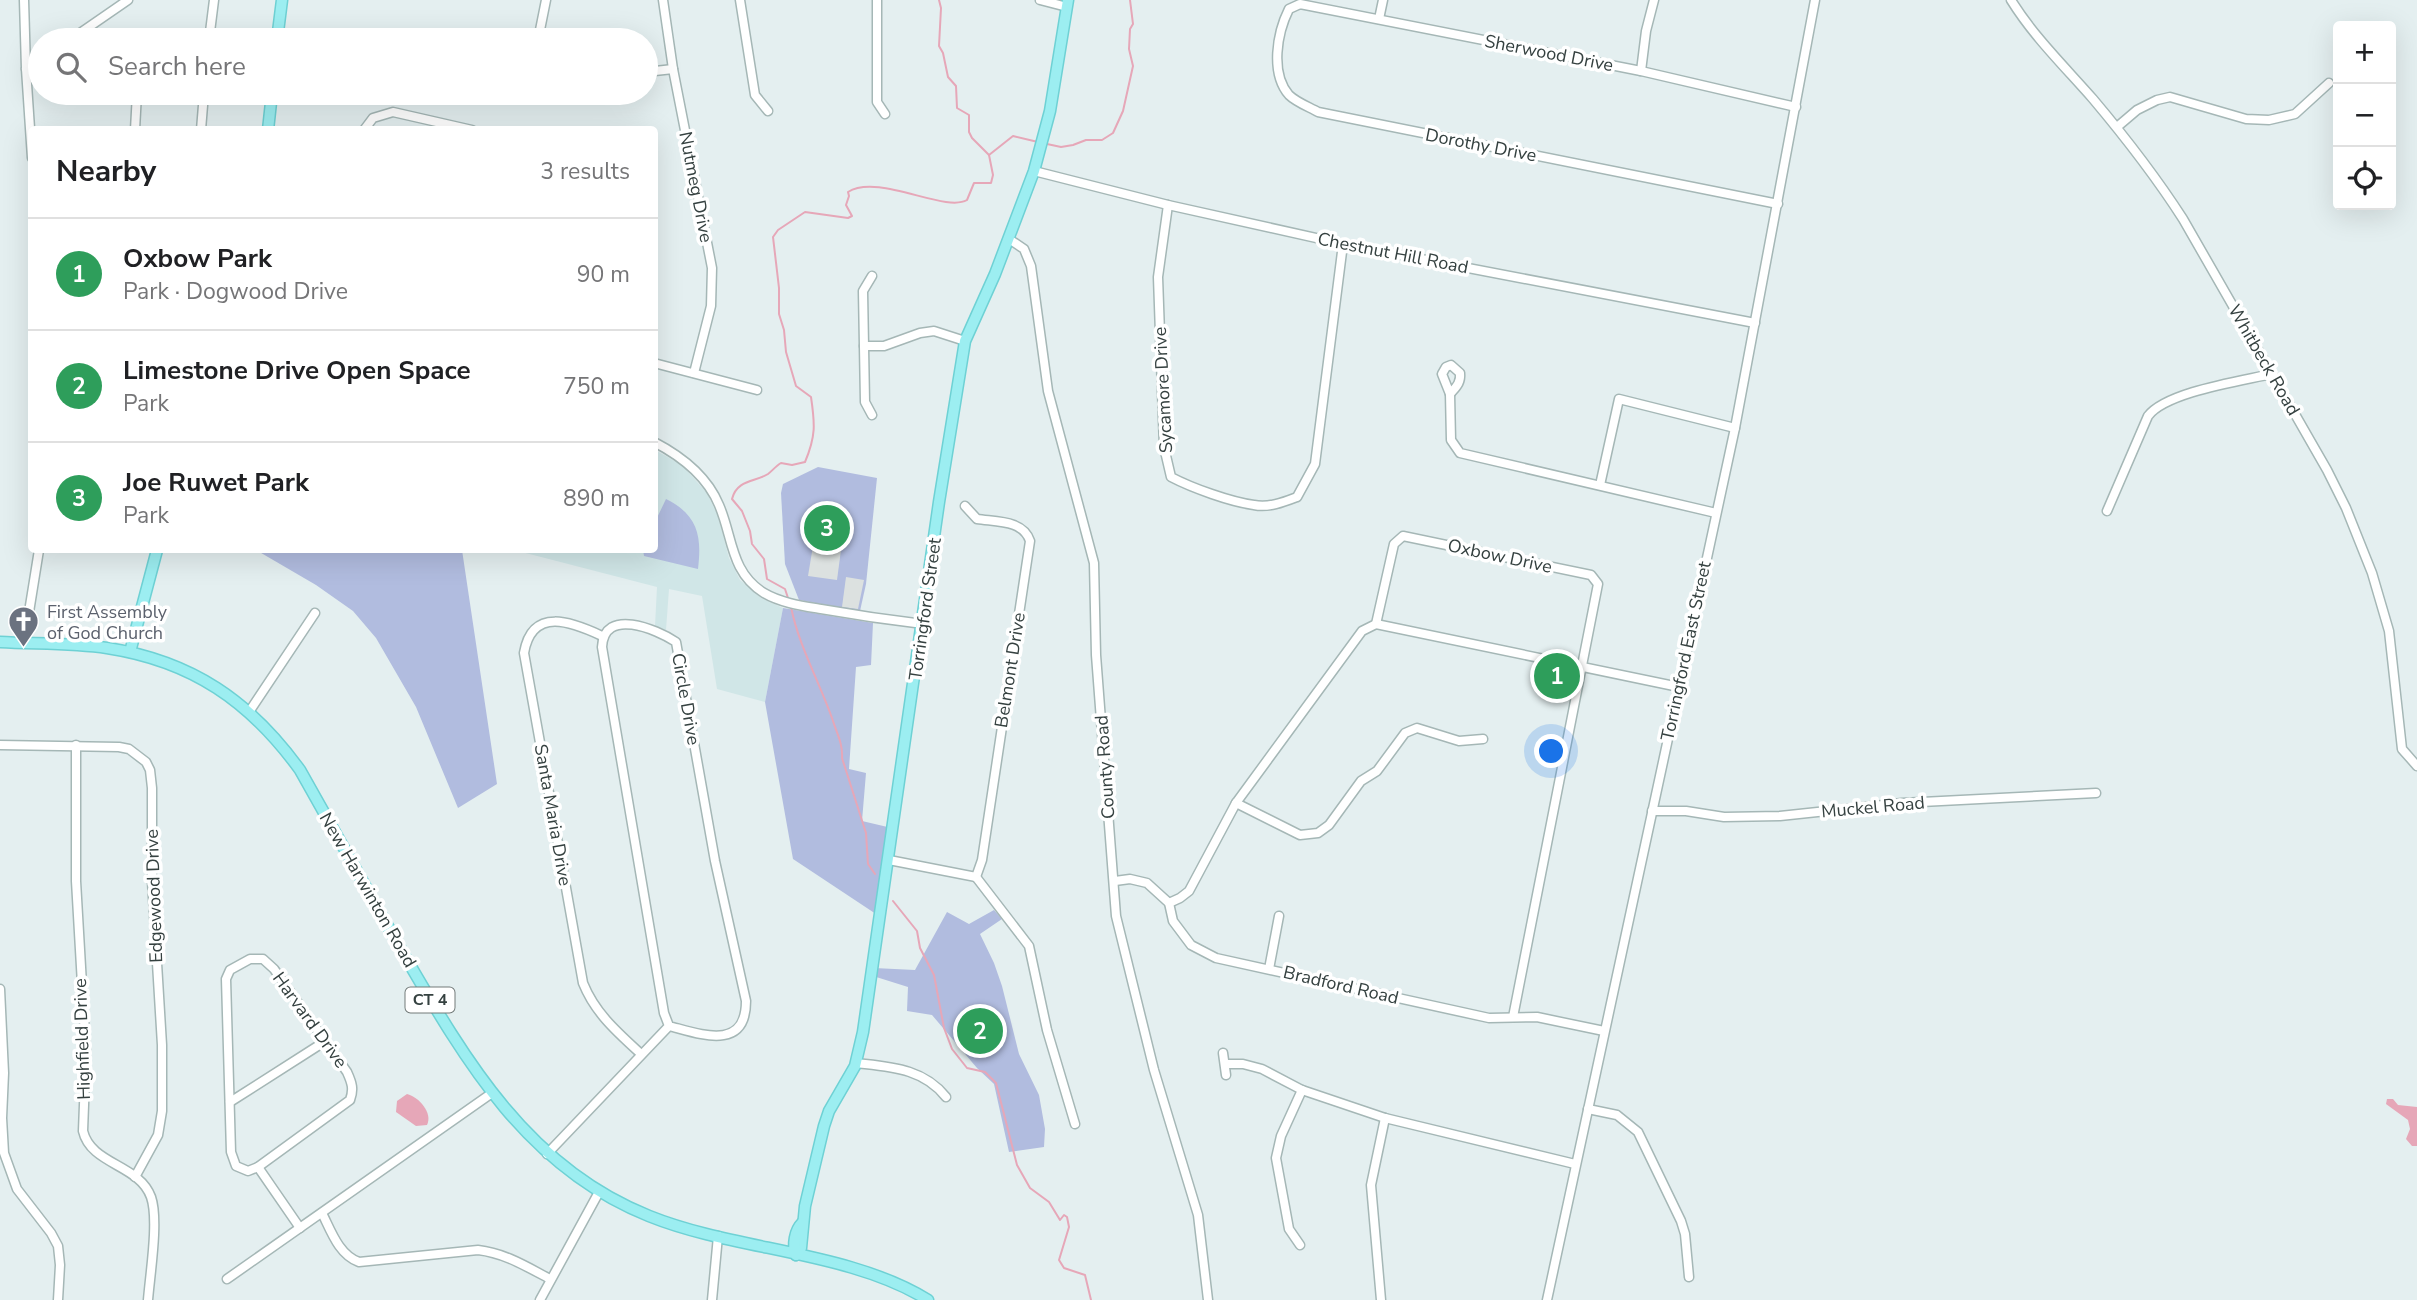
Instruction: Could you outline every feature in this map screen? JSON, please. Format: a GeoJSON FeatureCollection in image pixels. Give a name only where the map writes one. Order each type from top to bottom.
{"type":"FeatureCollection","features":[{"type":"Feature","properties":{"kind":"main road"},"geometry":{"type":"LineString","coordinates":[[278,28],[282,0]]}},
{"type":"Feature","properties":{"kind":"main road","name":"Torringford Street"},"geometry":{"type":"LineString","coordinates":[[796,1255],[801,1248],[804,1231],[802,1223],[828,1116],[856,1063],[864,1028],[939,502],[965,341],[1009,239],[1043,142],[1067,4]]}},
{"type":"Feature","properties":{"kind":"main road"},"geometry":{"type":"LineString","coordinates":[[268,126],[271,105]]}},
{"type":"Feature","properties":{"kind":"main road"},"geometry":{"type":"LineString","coordinates":[[130,652],[156,553]]}},
{"type":"Feature","properties":{"kind":"main road","name":"New Harwinton Road"},"geometry":{"type":"LineString","coordinates":[[0,642],[130,652],[174,666],[206,682],[249,712],[278,740],[300,770],[454,1040],[492,1093],[547,1154],[599,1192],[648,1216],[872,1274],[928,1300]]}},
{"type":"Feature","properties":{"kind":"street"},"geometry":{"type":"LineString","coordinates":[[24,0],[28,99]]}},
{"type":"Feature","properties":{"kind":"street"},"geometry":{"type":"LineString","coordinates":[[87,28],[128,0]]}},
{"type":"Feature","properties":{"kind":"street"},"geometry":{"type":"LineString","coordinates":[[210,28],[214,0]]}},
{"type":"Feature","properties":{"kind":"street"},"geometry":{"type":"LineString","coordinates":[[540,28],[546,0]]}},
{"type":"Feature","properties":{"kind":"street","name":"Nutmeg Drive"},"geometry":{"type":"LineString","coordinates":[[663,0],[673,69],[712,268],[711,306],[694,373]]}},
{"type":"Feature","properties":{"kind":"street"},"geometry":{"type":"LineString","coordinates":[[740,0],[755,95],[768,111]]}},
{"type":"Feature","properties":{"kind":"street"},"geometry":{"type":"LineString","coordinates":[[877,0],[877,102],[885,114]]}},
{"type":"Feature","properties":{"kind":"street"},"geometry":{"type":"LineString","coordinates":[[1040,0],[1067,4]]}},
{"type":"Feature","properties":{"kind":"street"},"geometry":{"type":"LineString","coordinates":[[1379,19],[1383,0]]}},
{"type":"Feature","properties":{"kind":"street"},"geometry":{"type":"LineString","coordinates":[[1641,71],[1646,31],[1654,0]]}},
{"type":"Feature","properties":{"kind":"street","name":"Torringford East Street"},"geometry":{"type":"LineString","coordinates":[[1547,1300],[1735,428],[1815,0]]}},
{"type":"Feature","properties":{"kind":"street","name":"Whitbeck Road"},"geometry":{"type":"LineString","coordinates":[[2011,0],[2057,61],[2117,127],[2183,219],[2327,470],[2346,508],[2372,573],[2389,631],[2402,749],[2417,766]]}},
{"type":"Feature","properties":{"kind":"street","name":"Sherwood Drive"},"geometry":{"type":"LineString","coordinates":[[1300,4],[1641,71],[1796,107]]}},
{"type":"Feature","properties":{"kind":"street","name":"Dorothy Drive"},"geometry":{"type":"LineString","coordinates":[[1300,4],[1289,9],[1284,18],[1276,64],[1279,80],[1290,97],[1318,112],[1778,204]]}},
{"type":"Feature","properties":{"kind":"street"},"geometry":{"type":"LineString","coordinates":[[658,71],[673,69]]}},
{"type":"Feature","properties":{"kind":"street"},"geometry":{"type":"LineString","coordinates":[[2117,127],[2137,110],[2170,97],[2246,120],[2269,120],[2295,114],[2329,83]]}},
{"type":"Feature","properties":{"kind":"street"},"geometry":{"type":"LineString","coordinates":[[28,105],[30,126]]}},
{"type":"Feature","properties":{"kind":"street"},"geometry":{"type":"LineString","coordinates":[[135,126],[136,105]]}},
{"type":"Feature","properties":{"kind":"street"},"geometry":{"type":"LineString","coordinates":[[201,126],[203,105]]}},
{"type":"Feature","properties":{"kind":"street"},"geometry":{"type":"LineString","coordinates":[[367,126],[373,118],[393,112],[454,126]]}},
{"type":"Feature","properties":{"kind":"street","name":"Chestnut Hill Road"},"geometry":{"type":"LineString","coordinates":[[1034,171],[1168,205],[1343,244],[1755,323]]}},
{"type":"Feature","properties":{"kind":"street","name":"Sycamore Drive"},"geometry":{"type":"LineString","coordinates":[[1168,205],[1158,276],[1166,462],[1171,477],[1185,484],[1256,506],[1278,504],[1297,497],[1315,464],[1343,244]]}},
{"type":"Feature","properties":{"kind":"street","name":"County Road"},"geometry":{"type":"LineString","coordinates":[[1009,239],[1024,249],[1031,266],[1048,391],[1094,563],[1097,669],[1116,916],[1154,1070],[1198,1215],[1208,1300]]}},
{"type":"Feature","properties":{"kind":"street"},"geometry":{"type":"LineString","coordinates":[[872,276],[863,290],[864,402],[872,415]]}},
{"type":"Feature","properties":{"kind":"street"},"geometry":{"type":"LineString","coordinates":[[864,346],[884,346],[920,333],[934,331],[965,341]]}},
{"type":"Feature","properties":{"kind":"street"},"geometry":{"type":"LineString","coordinates":[[658,364],[757,390]]}},
{"type":"Feature","properties":{"kind":"street"},"geometry":{"type":"LineString","coordinates":[[2107,511],[2148,416],[2158,405],[2174,398],[2271,374]]}},
{"type":"Feature","properties":{"kind":"street"},"geometry":{"type":"LineString","coordinates":[[1450,394],[1451,440],[1460,453],[1716,513]]}},
{"type":"Feature","properties":{"kind":"street"},"geometry":{"type":"LineString","coordinates":[[1600,485],[1619,399],[1735,428]]}},
{"type":"Feature","properties":{"kind":"street"},"geometry":{"type":"LineString","coordinates":[[658,444],[679,455],[700,475],[715,495],[736,562],[750,582],[766,594],[798,605],[923,624]]}},
{"type":"Feature","properties":{"kind":"street","name":"Belmont Drive"},"geometry":{"type":"LineString","coordinates":[[965,506],[977,519],[1018,526],[1027,532],[1030,541],[982,860],[976,877]]}},
{"type":"Feature","properties":{"kind":"street","name":"Oxbow Drive"},"geometry":{"type":"LineString","coordinates":[[1376,624],[1394,544],[1403,536],[1591,575],[1598,584],[1513,1017]]}},
{"type":"Feature","properties":{"kind":"street"},"geometry":{"type":"LineString","coordinates":[[24,643],[39,553]]}},
{"type":"Feature","properties":{"kind":"street"},"geometry":{"type":"LineString","coordinates":[[249,712],[316,612]]}},
{"type":"Feature","properties":{"kind":"street","name":"Santa Maria Drive"},"geometry":{"type":"LineString","coordinates":[[602,636],[560,621],[547,622],[534,629],[527,640],[524,653],[583,983],[588,996],[607,1023],[641,1054]]}},
{"type":"Feature","properties":{"kind":"street","name":"Circle Drive"},"geometry":{"type":"LineString","coordinates":[[602,636],[610,628],[620,624],[636,625],[660,632],[676,642],[715,861],[746,1001],[742,1024],[730,1034],[719,1037],[669,1026]]}},
{"type":"Feature","properties":{"kind":"street"},"geometry":{"type":"LineString","coordinates":[[1168,903],[1189,891],[1236,803],[1362,631],[1376,624],[1679,687]]}},
{"type":"Feature","properties":{"kind":"street"},"geometry":{"type":"LineString","coordinates":[[547,1154],[669,1026],[664,1013],[602,636]]}},
{"type":"Feature","properties":{"kind":"street"},"geometry":{"type":"LineString","coordinates":[[1236,803],[1300,835],[1318,833],[1329,825],[1362,780],[1377,771],[1405,733],[1417,728],[1459,741],[1483,739]]}},
{"type":"Feature","properties":{"kind":"street","name":"Edgewood Drive"},"geometry":{"type":"LineString","coordinates":[[0,745],[76,745],[129,749],[139,756],[150,771],[152,881],[162,1045],[162,1111],[158,1135],[135,1177]]}},
{"type":"Feature","properties":{"kind":"street","name":"Highfield Drive"},"geometry":{"type":"LineString","coordinates":[[76,745],[76,881],[86,1053],[83,1131],[85,1139],[94,1150],[135,1177],[150,1195],[153,1210],[148,1300]]}},
{"type":"Feature","properties":{"kind":"street","name":"Muckel Road"},"geometry":{"type":"LineString","coordinates":[[1651,811],[1686,811],[1724,817],[1780,816],[1902,803],[2096,793]]}},
{"type":"Feature","properties":{"kind":"street"},"geometry":{"type":"LineString","coordinates":[[889,860],[976,877],[1029,946],[1047,1030],[1075,1124]]}},
{"type":"Feature","properties":{"kind":"street","name":"Bradford Road"},"geometry":{"type":"LineString","coordinates":[[1115,881],[1130,879],[1147,883],[1168,903],[1173,920],[1191,945],[1216,958],[1489,1018],[1537,1017],[1604,1031]]}},
{"type":"Feature","properties":{"kind":"street"},"geometry":{"type":"LineString","coordinates":[[1269,969],[1279,916]]}},
{"type":"Feature","properties":{"kind":"street","name":"Harvard Drive"},"geometry":{"type":"LineString","coordinates":[[250,959],[263,959],[274,969],[324,1042],[352,1082],[350,1100],[258,1167],[248,1171],[236,1166],[231,1152],[226,979],[229,970],[250,959]]}},
{"type":"Feature","properties":{"kind":"street"},"geometry":{"type":"LineString","coordinates":[[0,989],[4,1153],[17,1189],[58,1246],[58,1300]]}},
{"type":"Feature","properties":{"kind":"street"},"geometry":{"type":"LineString","coordinates":[[230,1102],[324,1042]]}},
{"type":"Feature","properties":{"kind":"street"},"geometry":{"type":"LineString","coordinates":[[1223,1053],[1226,1076]]}},
{"type":"Feature","properties":{"kind":"street"},"geometry":{"type":"LineString","coordinates":[[856,1063],[903,1068],[939,1087],[946,1097]]}},
{"type":"Feature","properties":{"kind":"street"},"geometry":{"type":"LineString","coordinates":[[1225,1064],[1242,1064],[1262,1069],[1302,1090],[1385,1118],[1575,1164]]}},
{"type":"Feature","properties":{"kind":"street"},"geometry":{"type":"LineString","coordinates":[[1300,1245],[1289,1229],[1276,1157],[1281,1136],[1302,1090]]}},
{"type":"Feature","properties":{"kind":"street"},"geometry":{"type":"LineString","coordinates":[[227,1279],[492,1093]]}},
{"type":"Feature","properties":{"kind":"street"},"geometry":{"type":"LineString","coordinates":[[1588,1109],[1617,1115],[1638,1132],[1681,1221],[1685,1234],[1689,1277]]}},
{"type":"Feature","properties":{"kind":"street"},"geometry":{"type":"LineString","coordinates":[[1381,1300],[1371,1185],[1385,1118]]}},
{"type":"Feature","properties":{"kind":"street"},"geometry":{"type":"LineString","coordinates":[[258,1167],[300,1228]]}},
{"type":"Feature","properties":{"kind":"street"},"geometry":{"type":"LineString","coordinates":[[540,1300],[599,1192]]}},
{"type":"Feature","properties":{"kind":"street"},"geometry":{"type":"LineString","coordinates":[[322,1213],[340,1247],[350,1259],[359,1262],[478,1250],[504,1255],[550,1279]]}},
{"type":"Feature","properties":{"kind":"street"},"geometry":{"type":"LineString","coordinates":[[712,1300],[718,1236]]}},
{"type":"Feature","properties":{"kind":"shaded area"},"geometry":{"type":"Polygon","coordinates":[[[658,452],[682,465],[707,493],[718,516],[729,558],[740,580],[761,598],[783,608],[765,702],[717,689],[702,596],[669,589],[666,630],[655,626],[657,587],[526,553],[658,553],[658,452]]]}},
{"type":"Feature","properties":{"kind":"shaded area"},"geometry":{"type":"Polygon","coordinates":[[[818,467],[877,478],[866,584],[860,611],[799,600],[785,564],[781,493],[783,484],[818,467]]]}},
{"type":"Feature","properties":{"kind":"shaded area"},"geometry":{"type":"Polygon","coordinates":[[[666,499],[677,505],[691,519],[698,537],[698,569],[644,556],[644,553],[658,553],[658,516],[666,499]]]}},
{"type":"Feature","properties":{"kind":"shaded area"},"geometry":{"type":"Polygon","coordinates":[[[813,546],[841,550],[837,580],[808,576],[813,546]]]}},
{"type":"Feature","properties":{"kind":"shaded area"},"geometry":{"type":"Polygon","coordinates":[[[261,553],[462,553],[497,784],[458,808],[416,707],[376,638],[353,611],[316,585],[261,553]]]}},
{"type":"Feature","properties":{"kind":"shaded area"},"geometry":{"type":"Polygon","coordinates":[[[846,577],[864,580],[858,609],[842,607],[846,577]]]}},
{"type":"Feature","properties":{"kind":"shaded area"},"geometry":{"type":"Polygon","coordinates":[[[783,608],[873,623],[871,665],[856,667],[849,769],[866,773],[862,821],[896,829],[882,918],[793,859],[765,702],[783,608]]]}},
{"type":"Feature","properties":{"kind":"shaded area"},"geometry":{"type":"Polygon","coordinates":[[[1543,662],[1573,670],[1573,690],[1537,682],[1543,662]]]}},
{"type":"Feature","properties":{"kind":"shaded area"},"geometry":{"type":"Polygon","coordinates":[[[994,910],[1002,919],[980,934],[1002,986],[1019,1054],[1039,1095],[1045,1129],[1044,1147],[1009,1152],[994,1084],[932,1015],[907,1011],[908,987],[873,976],[874,968],[915,970],[947,912],[969,924],[994,910]]]}},
{"type":"Feature","properties":{"kind":"shaded area"},"geometry":{"type":"Polygon","coordinates":[[[407,1094],[424,1106],[428,1116],[427,1125],[416,1126],[396,1112],[397,1101],[407,1094]]]}},
{"type":"Feature","properties":{"kind":"shaded area"},"geometry":{"type":"Polygon","coordinates":[[[2387,1099],[2393,1099],[2398,1105],[2417,1107],[2417,1146],[2412,1146],[2406,1139],[2410,1129],[2408,1120],[2386,1104],[2387,1099]]]}},
{"type":"Feature","properties":{"kind":"waterway"},"geometry":{"type":"LineString","coordinates":[[788,598],[785,589],[767,579],[764,559],[752,544],[742,511],[732,499],[742,484],[763,477],[781,463],[792,465],[805,462],[813,437],[811,397],[796,386],[786,352],[779,314],[773,237],[778,230],[805,212],[848,218],[852,216],[846,205],[848,192],[861,187],[876,187],[957,203],[967,200],[974,183],[991,183],[993,175],[989,155],[972,138],[969,132],[969,115],[957,108],[956,86],[948,77],[939,46],[939,0]]}},
{"type":"Feature","properties":{"kind":"waterway"},"geometry":{"type":"LineString","coordinates":[[1047,144],[1061,147],[1086,140],[1102,140],[1113,133],[1123,111],[1133,66],[1129,49],[1130,29],[1133,24],[1130,0]]}},
{"type":"Feature","properties":{"kind":"waterway"},"geometry":{"type":"LineString","coordinates":[[989,155],[1013,136],[1038,142]]}},
{"type":"Feature","properties":{"kind":"waterway"},"geometry":{"type":"LineString","coordinates":[[791,607],[799,636],[842,748],[842,758],[866,833],[868,864],[875,874]]}},
{"type":"Feature","properties":{"kind":"waterway"},"geometry":{"type":"LineString","coordinates":[[893,901],[917,931],[920,948],[934,975],[944,1028],[952,1049],[967,1068],[985,1072],[996,1083],[1017,1165],[1030,1188],[1049,1202],[1060,1220],[1064,1215],[1067,1217],[1069,1227],[1059,1260],[1064,1268],[1085,1275],[1091,1300]]}},
{"type":"Feature","properties":{"kind":"place","name":"Joe Ruwet Park"},"geometry":{"type":"Point","coordinates":[827,528]}},
{"type":"Feature","properties":{"kind":"place","name":"First Assembly of God Church"},"geometry":{"type":"Point","coordinates":[24,649]}},
{"type":"Feature","properties":{"kind":"place","name":"Oxbow Park"},"geometry":{"type":"Point","coordinates":[1557,676]}},
{"type":"Feature","properties":{"kind":"place","name":"Limestone Drive Open Space"},"geometry":{"type":"Point","coordinates":[980,1031]}}]}
